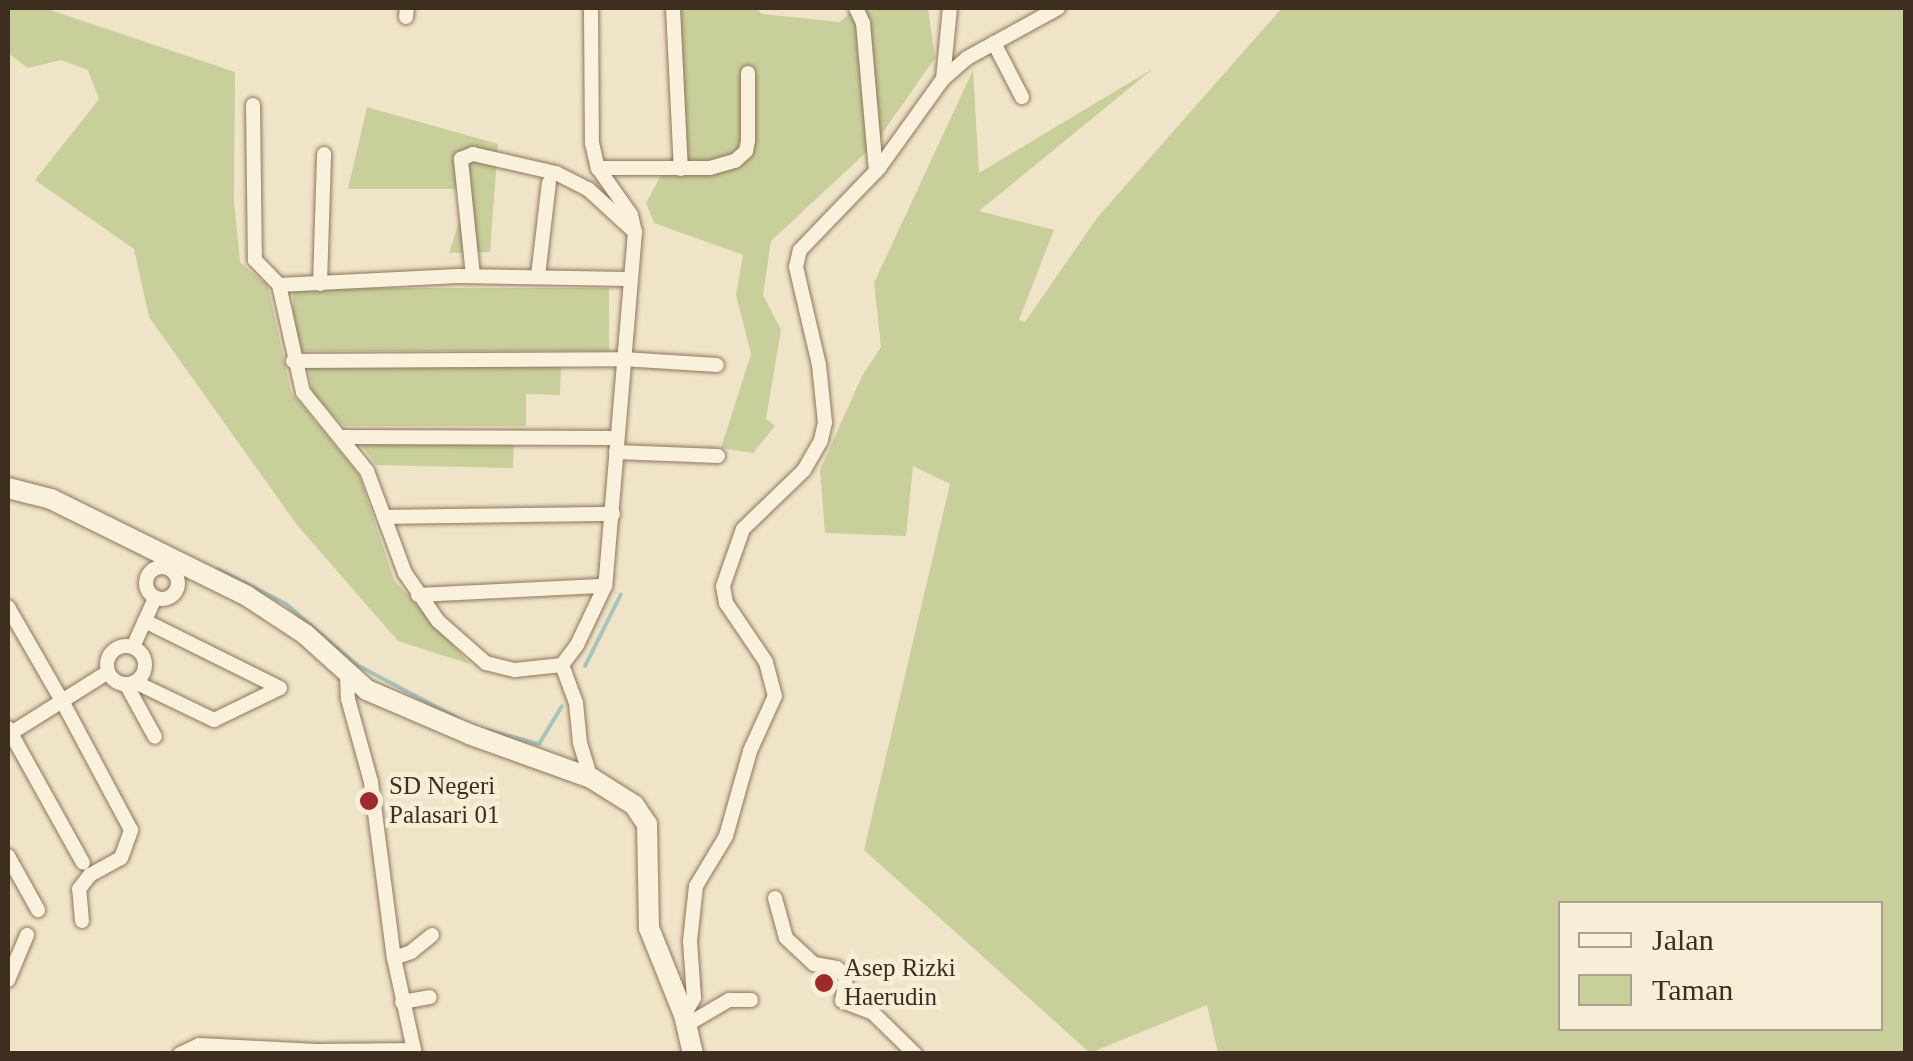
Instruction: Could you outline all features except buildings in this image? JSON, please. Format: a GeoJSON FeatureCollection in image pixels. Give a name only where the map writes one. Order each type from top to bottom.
{"type":"FeatureCollection","features":[{"type":"Feature","properties":{"kind":"main road"},"geometry":{"type":"LineString","coordinates":[[8,488],[51,498],[173,566],[274,612],[347,674],[388,700],[591,778],[634,805],[647,824],[649,928],[686,1020],[693,1054]]}},
{"type":"Feature","properties":{"kind":"street"},"geometry":{"type":"LineString","coordinates":[[253,105],[254,260],[279,285],[302,392],[367,471],[418,595],[457,641],[486,662],[515,670],[562,664],[577,646],[606,586],[629,279],[636,232],[631,215],[598,168],[592,143],[591,8]]}},
{"type":"Feature","properties":{"kind":"street"},"geometry":{"type":"LineString","coordinates":[[674,8],[681,169]]}},
{"type":"Feature","properties":{"kind":"street"},"geometry":{"type":"LineString","coordinates":[[856,8],[863,23],[876,171]]}},
{"type":"Feature","properties":{"kind":"street"},"geometry":{"type":"LineString","coordinates":[[943,78],[950,8]]}},
{"type":"Feature","properties":{"kind":"street"},"geometry":{"type":"LineString","coordinates":[[686,1020],[694,998],[690,941],[696,886],[726,836],[750,751],[775,696],[766,662],[726,603],[724,586],[744,529],[804,470],[816,452],[824,423],[820,365],[796,262],[809,238],[876,171],[943,78],[994,43],[1058,8]]}},
{"type":"Feature","properties":{"kind":"street"},"geometry":{"type":"LineString","coordinates":[[994,43],[1022,97]]}},
{"type":"Feature","properties":{"kind":"street"},"geometry":{"type":"LineString","coordinates":[[598,168],[722,166],[746,150],[748,72]]}},
{"type":"Feature","properties":{"kind":"street"},"geometry":{"type":"LineString","coordinates":[[320,284],[324,154]]}},
{"type":"Feature","properties":{"kind":"street"},"geometry":{"type":"LineString","coordinates":[[472,276],[461,159],[472,154],[556,173],[588,189],[636,232]]}},
{"type":"Feature","properties":{"kind":"street"},"geometry":{"type":"LineString","coordinates":[[538,276],[549,183]]}},
{"type":"Feature","properties":{"kind":"street"},"geometry":{"type":"LineString","coordinates":[[279,285],[472,276],[629,279]]}},
{"type":"Feature","properties":{"kind":"street"},"geometry":{"type":"LineString","coordinates":[[294,361],[623,360],[717,364]]}},
{"type":"Feature","properties":{"kind":"street"},"geometry":{"type":"LineString","coordinates":[[341,437],[616,445],[718,456]]}},
{"type":"Feature","properties":{"kind":"street"},"geometry":{"type":"LineString","coordinates":[[384,517],[613,514]]}},
{"type":"Feature","properties":{"kind":"street"},"geometry":{"type":"LineString","coordinates":[[173,566],[178,583],[175,593],[166,599],[155,598],[148,590],[149,575],[156,568],[173,566]]}},
{"type":"Feature","properties":{"kind":"street"},"geometry":{"type":"LineString","coordinates":[[418,595],[606,586]]}},
{"type":"Feature","properties":{"kind":"street"},"geometry":{"type":"LineString","coordinates":[[134,647],[155,598]]}},
{"type":"Feature","properties":{"kind":"street"},"geometry":{"type":"LineString","coordinates":[[8,608],[130,830],[121,858],[90,875],[78,888],[82,922]]}},
{"type":"Feature","properties":{"kind":"street"},"geometry":{"type":"LineString","coordinates":[[108,672],[214,720],[280,688],[145,621]]}},
{"type":"Feature","properties":{"kind":"street"},"geometry":{"type":"LineString","coordinates":[[108,672],[107,660],[114,650],[134,647],[142,653],[145,666],[130,683]]}},
{"type":"Feature","properties":{"kind":"street"},"geometry":{"type":"LineString","coordinates":[[562,664],[576,703],[580,743],[591,778]]}},
{"type":"Feature","properties":{"kind":"street"},"geometry":{"type":"LineString","coordinates":[[83,863],[8,732],[108,672]]}},
{"type":"Feature","properties":{"kind":"street"},"geometry":{"type":"LineString","coordinates":[[180,1054],[199,1045],[414,1052],[394,958],[371,782],[348,699],[347,674]]}},
{"type":"Feature","properties":{"kind":"street"},"geometry":{"type":"LineString","coordinates":[[130,683],[155,737]]}},
{"type":"Feature","properties":{"kind":"street"},"geometry":{"type":"LineString","coordinates":[[8,856],[38,910]]}},
{"type":"Feature","properties":{"kind":"street"},"geometry":{"type":"LineString","coordinates":[[775,898],[786,938],[814,964],[837,968],[846,977],[842,1001],[873,1013],[916,1054]]}},
{"type":"Feature","properties":{"kind":"street"},"geometry":{"type":"LineString","coordinates":[[8,980],[26,935]]}},
{"type":"Feature","properties":{"kind":"street"},"geometry":{"type":"LineString","coordinates":[[394,958],[412,952],[432,935]]}},
{"type":"Feature","properties":{"kind":"street"},"geometry":{"type":"LineString","coordinates":[[402,1002],[430,997]]}},
{"type":"Feature","properties":{"kind":"street"},"geometry":{"type":"LineString","coordinates":[[686,1020],[729,1000],[752,1000]]}},
{"type":"Feature","properties":{"kind":"green space"},"geometry":{"type":"Polygon","coordinates":[[[8,8],[44,8],[235,72],[234,200],[240,262],[268,286],[291,392],[359,475],[394,580],[470,664],[398,641],[297,525],[149,317],[134,249],[35,180],[99,99],[88,70],[61,60],[28,68],[8,53],[8,8]]]}},
{"type":"Feature","properties":{"kind":"green space"},"geometry":{"type":"Polygon","coordinates":[[[666,8],[758,8],[761,14],[840,22],[855,8],[928,8],[935,58],[874,145],[771,241],[763,295],[781,330],[766,419],[775,426],[753,453],[721,448],[751,354],[736,295],[743,255],[654,223],[646,203],[678,144],[677,76],[666,8]]]}},
{"type":"Feature","properties":{"kind":"green space"},"geometry":{"type":"Polygon","coordinates":[[[1282,8],[1905,8],[1905,1053],[1218,1053],[1207,1005],[1090,1053],[864,850],[950,484],[913,466],[906,536],[825,533],[820,470],[862,376],[881,347],[874,283],[973,70],[979,173],[1154,68],[979,211],[1054,230],[1019,320],[1025,322],[1097,218],[1282,8]]]}},
{"type":"Feature","properties":{"kind":"green space"},"geometry":{"type":"Polygon","coordinates":[[[367,107],[498,144],[490,252],[449,253],[470,189],[348,189],[367,107]]]}},
{"type":"Feature","properties":{"kind":"green space"},"geometry":{"type":"Polygon","coordinates":[[[293,288],[609,288],[609,351],[293,351],[293,288]]]}},
{"type":"Feature","properties":{"kind":"green space"},"geometry":{"type":"Polygon","coordinates":[[[308,364],[561,366],[560,395],[526,394],[526,426],[344,426],[313,395],[308,364]]]}},
{"type":"Feature","properties":{"kind":"green space"},"geometry":{"type":"Polygon","coordinates":[[[514,439],[513,468],[376,465],[358,440],[514,439]]]}},
{"type":"Feature","properties":{"kind":"waterway"},"geometry":{"type":"LineString","coordinates":[[218,569],[286,604],[357,665],[459,719]]}},
{"type":"Feature","properties":{"kind":"waterway"},"geometry":{"type":"LineString","coordinates":[[585,666],[621,594]]}},
{"type":"Feature","properties":{"kind":"waterway"},"geometry":{"type":"LineString","coordinates":[[487,730],[539,744],[562,706]]}},
{"type":"Feature","properties":{"kind":"place","name":"SD Negeri Palasari 01"},"geometry":{"type":"Point","coordinates":[369,801]}},
{"type":"Feature","properties":{"kind":"place","name":"Asep Rizki Haerudin"},"geometry":{"type":"Point","coordinates":[824,983]}}]}
